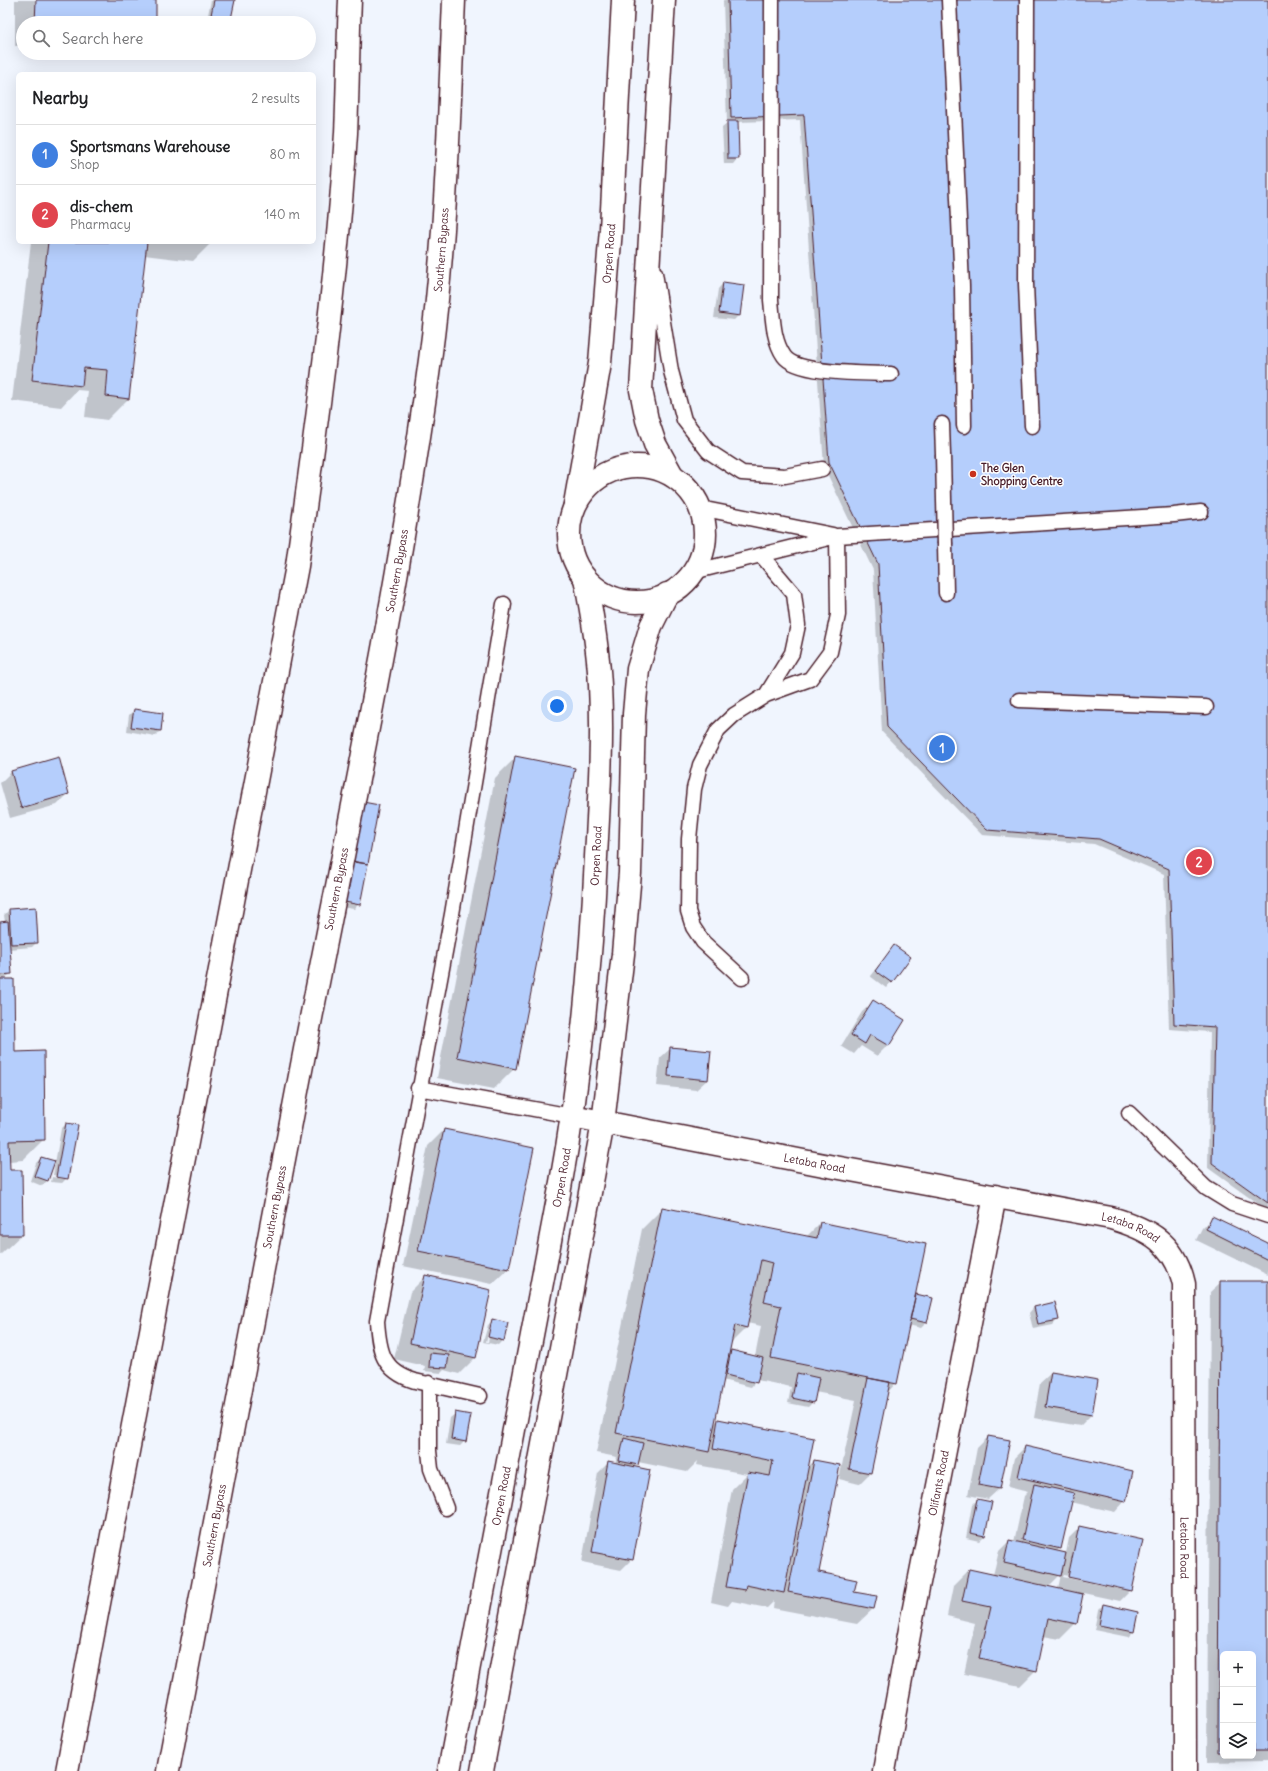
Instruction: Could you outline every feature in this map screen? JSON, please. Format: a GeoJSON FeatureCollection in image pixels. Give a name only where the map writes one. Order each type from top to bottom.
{"type":"FeatureCollection","features":[{"type":"Feature","properties":{"kind":"main road"},"geometry":{"type":"LineString","coordinates":[[67,1771],[297,566],[322,389],[336,258],[346,132],[350,0]]}},
{"type":"Feature","properties":{"kind":"main road","name":"Southern Bypass"},"geometry":{"type":"LineString","coordinates":[[168,1771],[308,1037],[374,703],[401,550],[430,360],[441,262],[448,150],[454,0]]}},
{"type":"Feature","properties":{"kind":"main road","name":"Orpen Road"},"geometry":{"type":"LineString","coordinates":[[575,504],[600,364],[611,229],[623,0]]}},
{"type":"Feature","properties":{"kind":"main road"},"geometry":{"type":"LineString","coordinates":[[664,0],[641,390],[647,420],[655,444],[672,475]]}},
{"type":"Feature","properties":{"kind":"main road"},"geometry":{"type":"LineString","coordinates":[[629,465],[652,467],[672,475],[689,489],[700,508],[705,530],[703,552],[694,572],[678,588],[658,599],[637,603],[614,599],[594,588],[579,570],[570,549],[568,526],[575,504],[588,485],[606,472],[629,465]]}},
{"type":"Feature","properties":{"kind":"main road","name":"Orpen Road"},"geometry":{"type":"LineString","coordinates":[[449,1771],[572,1116],[593,914],[601,752],[600,684],[596,637],[585,578]]}},
{"type":"Feature","properties":{"kind":"main road"},"geometry":{"type":"LineString","coordinates":[[482,1771],[603,1123],[624,954],[630,873],[634,714],[638,669],[650,626],[667,594]]}},
{"type":"Feature","properties":{"kind":"main road","name":"Letaba Road"},"geometry":{"type":"LineString","coordinates":[[572,1116],[1111,1218],[1136,1225],[1160,1241],[1173,1254],[1180,1267],[1184,1284],[1184,1771]]}},
{"type":"Feature","properties":{"kind":"main road","name":"Olifants Road"},"geometry":{"type":"LineString","coordinates":[[884,1771],[913,1613],[995,1196]]}},
{"type":"Feature","properties":{"kind":"lane"},"geometry":{"type":"LineString","coordinates":[[772,0],[771,300],[775,335],[785,357],[803,367],[826,371],[890,374]]}},
{"type":"Feature","properties":{"kind":"lane"},"geometry":{"type":"LineString","coordinates":[[949,0],[963,293],[964,426]]}},
{"type":"Feature","properties":{"kind":"lane"},"geometry":{"type":"LineString","coordinates":[[1027,0],[1026,284],[1032,426]]}},
{"type":"Feature","properties":{"kind":"lane"},"geometry":{"type":"LineString","coordinates":[[649,239],[671,371],[684,420],[708,451],[742,473],[785,476],[822,469]]}},
{"type":"Feature","properties":{"kind":"lane"},"geometry":{"type":"LineString","coordinates":[[942,424],[946,593]]}},
{"type":"Feature","properties":{"kind":"lane"},"geometry":{"type":"LineString","coordinates":[[700,508],[837,536]]}},
{"type":"Feature","properties":{"kind":"lane"},"geometry":{"type":"LineString","coordinates":[[694,572],[837,536],[1174,515],[1201,512]]}},
{"type":"Feature","properties":{"kind":"lane"},"geometry":{"type":"LineString","coordinates":[[742,978],[703,942],[693,927],[688,911],[691,818],[694,790],[700,766],[718,730],[734,714],[766,695],[810,679],[830,652],[838,615],[837,536]]}},
{"type":"Feature","properties":{"kind":"lane"},"geometry":{"type":"LineString","coordinates":[[761,555],[794,594],[798,624],[792,653],[766,695]]}},
{"type":"Feature","properties":{"kind":"lane"},"geometry":{"type":"LineString","coordinates":[[480,1396],[405,1378],[389,1366],[383,1357],[378,1343],[377,1321],[418,1088],[452,914],[504,604]]}},
{"type":"Feature","properties":{"kind":"lane"},"geometry":{"type":"LineString","coordinates":[[1019,700],[1206,707]]}},
{"type":"Feature","properties":{"kind":"lane"},"geometry":{"type":"LineString","coordinates":[[418,1088],[572,1116]]}},
{"type":"Feature","properties":{"kind":"lane"},"geometry":{"type":"LineString","coordinates":[[1129,1113],[1206,1188],[1232,1204],[1268,1216]]}},
{"type":"Feature","properties":{"kind":"lane"},"geometry":{"type":"LineString","coordinates":[[429,1384],[429,1451],[431,1468],[446,1508]]}},
{"type":"Feature","properties":{"kind":"building"},"geometry":{"type":"Polygon","coordinates":[[[36,0],[156,0],[156,16],[35,16],[36,0]]]}},
{"type":"Feature","properties":{"kind":"building"},"geometry":{"type":"Polygon","coordinates":[[[214,0],[235,0],[232,16],[211,15],[214,0]]]}},
{"type":"Feature","properties":{"kind":"building"},"geometry":{"type":"Polygon","coordinates":[[[728,0],[1268,0],[1268,1203],[1212,1163],[1215,1027],[1174,1024],[1169,869],[1099,839],[987,830],[887,727],[878,564],[829,462],[804,115],[731,118],[728,0]]]}},
{"type":"Feature","properties":{"kind":"building"},"geometry":{"type":"Polygon","coordinates":[[[727,121],[738,121],[739,159],[728,159],[727,121]]]}},
{"type":"Feature","properties":{"kind":"building"},"geometry":{"type":"Polygon","coordinates":[[[48,244],[147,244],[129,399],[106,396],[108,370],[84,368],[82,386],[32,380],[48,244]]]}},
{"type":"Feature","properties":{"kind":"building"},"geometry":{"type":"Polygon","coordinates":[[[723,282],[744,285],[740,316],[719,313],[723,282]]]}},
{"type":"Feature","properties":{"kind":"building"},"geometry":{"type":"Polygon","coordinates":[[[134,709],[163,713],[161,731],[131,727],[134,709]]]}},
{"type":"Feature","properties":{"kind":"building"},"geometry":{"type":"Polygon","coordinates":[[[515,756],[575,768],[516,1069],[457,1057],[515,756]]]}},
{"type":"Feature","properties":{"kind":"building"},"geometry":{"type":"Polygon","coordinates":[[[59,757],[69,794],[21,808],[11,771],[59,757]]]}},
{"type":"Feature","properties":{"kind":"building"},"geometry":{"type":"Polygon","coordinates":[[[363,802],[379,805],[368,864],[352,861],[363,802]]]}},
{"type":"Feature","properties":{"kind":"building"},"geometry":{"type":"Polygon","coordinates":[[[353,862],[368,864],[360,905],[345,902],[353,862]]]}},
{"type":"Feature","properties":{"kind":"building"},"geometry":{"type":"Polygon","coordinates":[[[36,907],[38,943],[11,944],[9,909],[36,907]]]}},
{"type":"Feature","properties":{"kind":"building"},"geometry":{"type":"Polygon","coordinates":[[[8,921],[12,974],[0,975],[0,922],[8,921]]]}},
{"type":"Feature","properties":{"kind":"building"},"geometry":{"type":"Polygon","coordinates":[[[894,945],[911,957],[892,983],[875,971],[894,945]]]}},
{"type":"Feature","properties":{"kind":"building"},"geometry":{"type":"Polygon","coordinates":[[[0,979],[14,979],[15,1052],[44,1051],[45,1140],[9,1141],[10,1170],[22,1170],[23,1235],[0,1235],[0,979]]]}},
{"type":"Feature","properties":{"kind":"building"},"geometry":{"type":"Polygon","coordinates":[[[873,1000],[905,1020],[889,1046],[870,1035],[865,1044],[851,1035],[873,1000]]]}},
{"type":"Feature","properties":{"kind":"building"},"geometry":{"type":"Polygon","coordinates":[[[670,1047],[711,1051],[708,1080],[668,1076],[670,1047]]]}},
{"type":"Feature","properties":{"kind":"building"},"geometry":{"type":"Polygon","coordinates":[[[66,1123],[78,1125],[68,1179],[56,1177],[66,1123]]]}},
{"type":"Feature","properties":{"kind":"building"},"geometry":{"type":"Polygon","coordinates":[[[444,1129],[534,1148],[509,1269],[418,1251],[444,1129]]]}},
{"type":"Feature","properties":{"kind":"building"},"geometry":{"type":"Polygon","coordinates":[[[41,1157],[55,1161],[48,1181],[34,1176],[41,1157]]]}},
{"type":"Feature","properties":{"kind":"building"},"geometry":{"type":"Polygon","coordinates":[[[662,1207],[817,1238],[820,1222],[926,1244],[897,1384],[771,1358],[781,1306],[764,1302],[772,1263],[761,1260],[747,1328],[735,1325],[709,1452],[616,1433],[662,1207]]]}},
{"type":"Feature","properties":{"kind":"building"},"geometry":{"type":"Polygon","coordinates":[[[1212,1216],[1268,1243],[1268,1260],[1206,1229],[1212,1216]]]}},
{"type":"Feature","properties":{"kind":"building"},"geometry":{"type":"Polygon","coordinates":[[[425,1275],[491,1290],[476,1358],[410,1343],[425,1275]]]}},
{"type":"Feature","properties":{"kind":"building"},"geometry":{"type":"Polygon","coordinates":[[[1220,1281],[1268,1281],[1268,1751],[1256,1751],[1256,1651],[1220,1651],[1220,1752],[1218,1752],[1220,1281]]]}},
{"type":"Feature","properties":{"kind":"building"},"geometry":{"type":"Polygon","coordinates":[[[916,1294],[933,1298],[927,1323],[910,1319],[916,1294]]]}},
{"type":"Feature","properties":{"kind":"building"},"geometry":{"type":"Polygon","coordinates":[[[1055,1302],[1059,1320],[1038,1324],[1034,1307],[1055,1302]]]}},
{"type":"Feature","properties":{"kind":"building"},"geometry":{"type":"Polygon","coordinates":[[[492,1319],[508,1323],[504,1341],[488,1337],[492,1319]]]}},
{"type":"Feature","properties":{"kind":"building"},"geometry":{"type":"Polygon","coordinates":[[[731,1350],[763,1358],[757,1383],[726,1375],[731,1350]]]}},
{"type":"Feature","properties":{"kind":"building"},"geometry":{"type":"Polygon","coordinates":[[[430,1353],[449,1355],[447,1368],[429,1367],[430,1353]]]}},
{"type":"Feature","properties":{"kind":"building"},"geometry":{"type":"Polygon","coordinates":[[[1051,1372],[1098,1380],[1092,1415],[1045,1407],[1051,1372]]]}},
{"type":"Feature","properties":{"kind":"building"},"geometry":{"type":"Polygon","coordinates":[[[797,1373],[819,1378],[814,1403],[792,1398],[797,1373]]]}},
{"type":"Feature","properties":{"kind":"building"},"geometry":{"type":"Polygon","coordinates":[[[868,1378],[890,1382],[871,1473],[849,1469],[868,1378]]]}},
{"type":"Feature","properties":{"kind":"building"},"geometry":{"type":"Polygon","coordinates":[[[455,1412],[471,1415],[466,1442],[451,1439],[455,1412]]]}},
{"type":"Feature","properties":{"kind":"building"},"geometry":{"type":"Polygon","coordinates":[[[718,1419],[814,1438],[784,1593],[746,1585],[745,1590],[726,1587],[748,1472],[770,1476],[773,1461],[713,1449],[718,1419]]]}},
{"type":"Feature","properties":{"kind":"building"},"geometry":{"type":"Polygon","coordinates":[[[988,1436],[1010,1440],[1000,1489],[978,1485],[988,1436]]]}},
{"type":"Feature","properties":{"kind":"building"},"geometry":{"type":"Polygon","coordinates":[[[624,1438],[643,1443],[638,1465],[619,1461],[624,1438]]]}},
{"type":"Feature","properties":{"kind":"building"},"geometry":{"type":"Polygon","coordinates":[[[1025,1446],[1133,1471],[1126,1502],[1018,1477],[1025,1446]]]}},
{"type":"Feature","properties":{"kind":"building"},"geometry":{"type":"Polygon","coordinates":[[[814,1460],[840,1465],[819,1572],[857,1580],[854,1592],[877,1596],[874,1609],[788,1592],[814,1460]]]}},
{"type":"Feature","properties":{"kind":"building"},"geometry":{"type":"Polygon","coordinates":[[[608,1461],[650,1470],[633,1560],[592,1552],[608,1461]]]}},
{"type":"Feature","properties":{"kind":"building"},"geometry":{"type":"Polygon","coordinates":[[[1034,1484],[1074,1493],[1061,1549],[1022,1540],[1034,1484]]]}},
{"type":"Feature","properties":{"kind":"building"},"geometry":{"type":"Polygon","coordinates":[[[977,1499],[992,1502],[985,1536],[970,1533],[977,1499]]]}},
{"type":"Feature","properties":{"kind":"building"},"geometry":{"type":"Polygon","coordinates":[[[1079,1526],[1143,1540],[1132,1591],[1068,1577],[1079,1526]]]}},
{"type":"Feature","properties":{"kind":"building"},"geometry":{"type":"Polygon","coordinates":[[[1009,1540],[1066,1553],[1061,1576],[1004,1563],[1009,1540]]]}},
{"type":"Feature","properties":{"kind":"building"},"geometry":{"type":"Polygon","coordinates":[[[969,1569],[1083,1594],[1077,1624],[1048,1618],[1037,1671],[979,1658],[991,1607],[962,1601],[969,1569]]]}},
{"type":"Feature","properties":{"kind":"building"},"geometry":{"type":"Polygon","coordinates":[[[1103,1604],[1138,1612],[1134,1632],[1099,1625],[1103,1604]]]}},
{"type":"Feature","properties":{"kind":"place","name":"The Glen Shopping Centre"},"geometry":{"type":"Point","coordinates":[973,474]}},
{"type":"Feature","properties":{"kind":"place","name":"Sportsmans Warehouse"},"geometry":{"type":"Point","coordinates":[942,748]}},
{"type":"Feature","properties":{"kind":"place","name":"dis-chem"},"geometry":{"type":"Point","coordinates":[1199,862]}}]}
